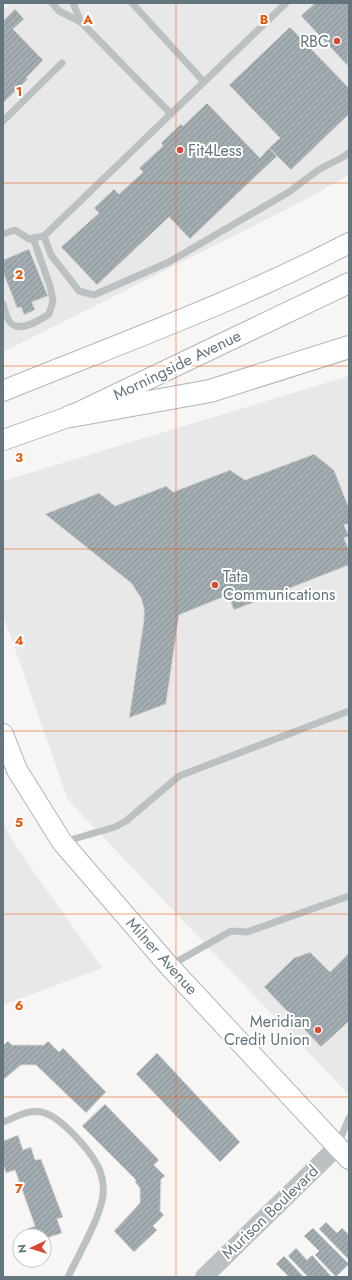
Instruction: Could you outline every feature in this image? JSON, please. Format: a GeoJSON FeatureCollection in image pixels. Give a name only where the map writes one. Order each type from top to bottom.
{"type":"FeatureCollection","features":[{"type":"Feature","properties":{"kind":"highway"},"geometry":{"type":"LineString","coordinates":[[71,416],[210,391],[349,347]]}},
{"type":"Feature","properties":{"kind":"main road"},"geometry":{"type":"LineString","coordinates":[[3,391],[207,309],[315,261],[349,243]]}},
{"type":"Feature","properties":{"kind":"main road","name":"Morningside Avenue"},"geometry":{"type":"LineString","coordinates":[[3,440],[71,416],[349,283]]}},
{"type":"Feature","properties":{"kind":"main road","name":"Milner Avenue"},"geometry":{"type":"LineString","coordinates":[[3,734],[17,770],[62,842],[169,966],[345,1149]]}},
{"type":"Feature","properties":{"kind":"street","name":"Murison Boulevard"},"geometry":{"type":"LineString","coordinates":[[204,1277],[345,1149]]}},
{"type":"Feature","properties":{"kind":"lane"},"geometry":{"type":"LineString","coordinates":[[52,3],[59,11],[81,22],[171,114]]}},
{"type":"Feature","properties":{"kind":"lane"},"geometry":{"type":"LineString","coordinates":[[73,3],[81,22]]}},
{"type":"Feature","properties":{"kind":"lane"},"geometry":{"type":"LineString","coordinates":[[132,3],[204,82]]}},
{"type":"Feature","properties":{"kind":"lane"},"geometry":{"type":"LineString","coordinates":[[3,234],[15,230],[29,239],[44,236],[286,3]]}},
{"type":"Feature","properties":{"kind":"lane"},"geometry":{"type":"LineString","coordinates":[[3,121],[62,63]]}},
{"type":"Feature","properties":{"kind":"lane"},"geometry":{"type":"LineString","coordinates":[[44,236],[50,255],[79,291],[94,295],[168,262],[289,192],[318,170],[349,153]]}},
{"type":"Feature","properties":{"kind":"lane"},"geometry":{"type":"LineString","coordinates":[[3,304],[10,322],[16,326],[27,326],[49,314],[53,301],[50,286],[33,238]]}},
{"type":"Feature","properties":{"kind":"lane"},"geometry":{"type":"LineString","coordinates":[[62,842],[115,827],[126,821],[179,776],[349,711]]}},
{"type":"Feature","properties":{"kind":"lane"},"geometry":{"type":"LineString","coordinates":[[169,966],[231,931],[247,932],[349,896]]}},
{"type":"Feature","properties":{"kind":"lane"},"geometry":{"type":"LineString","coordinates":[[3,1122],[32,1111],[49,1115],[81,1143],[100,1171],[103,1188],[101,1206],[68,1277]]}},
{"type":"Feature","properties":{"kind":"lane"},"geometry":{"type":"LineString","coordinates":[[345,1149],[349,1118]]}},
{"type":"Feature","properties":{"kind":"shaded area"},"geometry":{"type":"Polygon","coordinates":[[[10,3],[349,3],[349,175],[301,202],[3,352],[3,10],[10,3]]]}},
{"type":"Feature","properties":{"kind":"shaded area"},"geometry":{"type":"Polygon","coordinates":[[[349,376],[349,1095],[68,800],[3,615],[3,481],[349,376]]]}},
{"type":"Feature","properties":{"kind":"shaded area"},"geometry":{"type":"Polygon","coordinates":[[[3,823],[19,851],[102,968],[3,1005],[3,823]]]}},
{"type":"Feature","properties":{"kind":"building","name":"RBC"},"geometry":{"type":"Polygon","coordinates":[[[315,3],[349,3],[348,66],[301,16],[315,3]]]}},
{"type":"Feature","properties":{"kind":"building"},"geometry":{"type":"Polygon","coordinates":[[[15,9],[24,19],[13,29],[43,60],[26,78],[28,79],[3,103],[3,21],[15,9]]]}},
{"type":"Feature","properties":{"kind":"building"},"geometry":{"type":"Polygon","coordinates":[[[290,27],[349,88],[349,114],[291,170],[269,148],[280,138],[229,85],[290,27]]]}},
{"type":"Feature","properties":{"kind":"building"},"geometry":{"type":"Polygon","coordinates":[[[207,103],[260,158],[269,148],[277,156],[190,239],[169,217],[97,285],[61,247],[99,213],[94,208],[114,189],[119,194],[143,172],[139,168],[163,146],[161,143],[181,124],[183,126],[207,103]]]}},
{"type":"Feature","properties":{"kind":"building"},"geometry":{"type":"Polygon","coordinates":[[[29,249],[48,296],[32,302],[35,310],[24,315],[21,307],[17,308],[3,272],[3,260],[29,249]]]}},
{"type":"Feature","properties":{"kind":"building","name":"Tata Communications"},"geometry":{"type":"Polygon","coordinates":[[[314,454],[334,470],[349,508],[349,524],[344,525],[349,536],[344,538],[349,550],[349,565],[234,610],[228,595],[179,615],[166,704],[129,718],[144,619],[144,609],[141,598],[131,583],[45,514],[99,493],[115,506],[166,486],[173,492],[230,470],[245,480],[314,454]]]}},
{"type":"Feature","properties":{"kind":"building"},"geometry":{"type":"Polygon","coordinates":[[[310,952],[330,972],[349,953],[349,1021],[321,1047],[264,987],[294,958],[310,952]]]}},
{"type":"Feature","properties":{"kind":"building"},"geometry":{"type":"Polygon","coordinates":[[[8,1041],[12,1045],[44,1045],[48,1041],[59,1052],[63,1048],[106,1092],[86,1113],[36,1065],[21,1065],[3,1080],[3,1046],[8,1041]]]}},
{"type":"Feature","properties":{"kind":"building"},"geometry":{"type":"Polygon","coordinates":[[[157,1053],[240,1142],[220,1162],[136,1074],[157,1053]]]}},
{"type":"Feature","properties":{"kind":"building"},"geometry":{"type":"Polygon","coordinates":[[[105,1104],[159,1160],[154,1165],[165,1176],[161,1179],[160,1211],[164,1215],[153,1226],[157,1230],[134,1252],[114,1231],[140,1203],[140,1188],[135,1182],[136,1180],[82,1126],[105,1104]]]}},
{"type":"Feature","properties":{"kind":"building"},"geometry":{"type":"Polygon","coordinates":[[[18,1135],[23,1150],[31,1147],[35,1160],[41,1159],[63,1217],[57,1219],[62,1233],[52,1236],[52,1228],[30,1228],[35,1226],[15,1170],[6,1173],[3,1163],[3,1141],[18,1135]]]}},
{"type":"Feature","properties":{"kind":"building"},"geometry":{"type":"Polygon","coordinates":[[[326,1222],[337,1233],[342,1228],[349,1235],[349,1260],[319,1229],[326,1222]]]}},
{"type":"Feature","properties":{"kind":"building"},"geometry":{"type":"Polygon","coordinates":[[[313,1228],[349,1264],[336,1277],[315,1255],[319,1251],[304,1236],[313,1228]]]}},
{"type":"Feature","properties":{"kind":"building"},"geometry":{"type":"Polygon","coordinates":[[[296,1248],[307,1260],[312,1255],[332,1277],[308,1277],[288,1256],[296,1248]]]}},
{"type":"Feature","properties":{"kind":"building"},"geometry":{"type":"Polygon","coordinates":[[[284,1256],[304,1277],[289,1277],[276,1264],[284,1256]]]}},
{"type":"Feature","properties":{"kind":"place","name":"RBC"},"geometry":{"type":"Point","coordinates":[337,41]}},
{"type":"Feature","properties":{"kind":"place","name":"Fit4Less"},"geometry":{"type":"Point","coordinates":[180,150]}},
{"type":"Feature","properties":{"kind":"place","name":"Tata Communications"},"geometry":{"type":"Point","coordinates":[215,585]}},
{"type":"Feature","properties":{"kind":"place","name":"Meridian Credit Union"},"geometry":{"type":"Point","coordinates":[318,1030]}}]}
